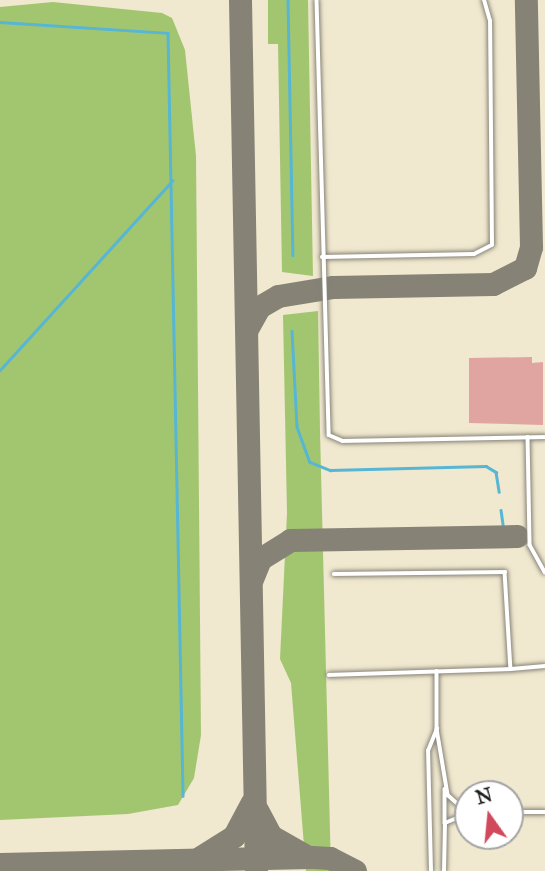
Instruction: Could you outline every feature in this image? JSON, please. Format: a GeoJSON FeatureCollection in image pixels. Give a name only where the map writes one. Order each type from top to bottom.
{"type":"FeatureCollection","features":[{"type":"Feature","properties":{"kind":"lane"},"geometry":{"type":"LineString","coordinates":[[317,0],[325,424],[332,438],[545,437]]}},
{"type":"Feature","properties":{"kind":"lane"},"geometry":{"type":"LineString","coordinates":[[322,257],[474,254],[492,245],[490,21],[484,0]]}},
{"type":"Feature","properties":{"kind":"lane"},"geometry":{"type":"LineString","coordinates":[[528,438],[530,545],[545,572]]}},
{"type":"Feature","properties":{"kind":"lane"},"geometry":{"type":"LineString","coordinates":[[334,574],[505,572],[511,669]]}},
{"type":"Feature","properties":{"kind":"lane"},"geometry":{"type":"LineString","coordinates":[[329,675],[545,666]]}},
{"type":"Feature","properties":{"kind":"lane"},"geometry":{"type":"LineString","coordinates":[[437,671],[436,729],[445,780],[454,804]]}},
{"type":"Feature","properties":{"kind":"lane"},"geometry":{"type":"LineString","coordinates":[[431,871],[428,751],[436,729]]}},
{"type":"Feature","properties":{"kind":"lane"},"geometry":{"type":"LineString","coordinates":[[444,871],[445,780]]}},
{"type":"Feature","properties":{"kind":"lane"},"geometry":{"type":"LineString","coordinates":[[524,812],[545,812]]}},
{"type":"Feature","properties":{"kind":"lane"},"geometry":{"type":"LineString","coordinates":[[445,823],[454,819]]}},
{"type":"Feature","properties":{"kind":"green space"},"geometry":{"type":"Polygon","coordinates":[[[268,0],[308,0],[313,276],[282,272],[278,44],[268,44],[268,0]]]}},
{"type":"Feature","properties":{"kind":"green space"},"geometry":{"type":"Polygon","coordinates":[[[53,2],[162,13],[172,18],[185,50],[196,156],[201,735],[194,778],[178,805],[128,814],[0,820],[0,7],[53,2]]]}},
{"type":"Feature","properties":{"kind":"green space"},"geometry":{"type":"Polygon","coordinates":[[[318,311],[331,871],[306,871],[291,683],[280,659],[287,513],[283,315],[318,311]]]}},
{"type":"Feature","properties":{"kind":"building"},"geometry":{"type":"Polygon","coordinates":[[[532,357],[532,363],[543,362],[543,425],[469,423],[469,358],[532,357]]]}},
{"type":"Feature","properties":{"kind":"waterway"},"geometry":{"type":"LineString","coordinates":[[288,0],[293,255]]}},
{"type":"Feature","properties":{"kind":"waterway"},"geometry":{"type":"LineString","coordinates":[[0,22],[168,33],[183,796]]}},
{"type":"Feature","properties":{"kind":"waterway"},"geometry":{"type":"LineString","coordinates":[[0,370],[172,181]]}},
{"type":"Feature","properties":{"kind":"waterway"},"geometry":{"type":"LineString","coordinates":[[292,331],[297,427],[310,462],[330,470],[486,466],[496,472],[499,492]]}},
{"type":"Feature","properties":{"kind":"waterway"},"geometry":{"type":"LineString","coordinates":[[501,510],[503,525]]}},
{"type":"Feature","properties":{"kind":"taxiway"},"geometry":{"type":"LineString","coordinates":[[240,0],[256,871]]}},
{"type":"Feature","properties":{"kind":"taxiway"},"geometry":{"type":"LineString","coordinates":[[247,329],[259,307],[278,296],[333,287],[493,284],[525,268],[531,247],[526,0]]}},
{"type":"Feature","properties":{"kind":"taxiway"},"geometry":{"type":"LineString","coordinates":[[252,579],[260,559],[290,540],[517,536]]}},
{"type":"Feature","properties":{"kind":"taxiway"},"geometry":{"type":"LineString","coordinates":[[199,858],[234,836],[252,802]]}},
{"type":"Feature","properties":{"kind":"taxiway"},"geometry":{"type":"LineString","coordinates":[[257,810],[271,836],[306,856]]}},
{"type":"Feature","properties":{"kind":"taxiway"},"geometry":{"type":"LineString","coordinates":[[0,864],[312,857],[330,858],[355,871]]}}]}
